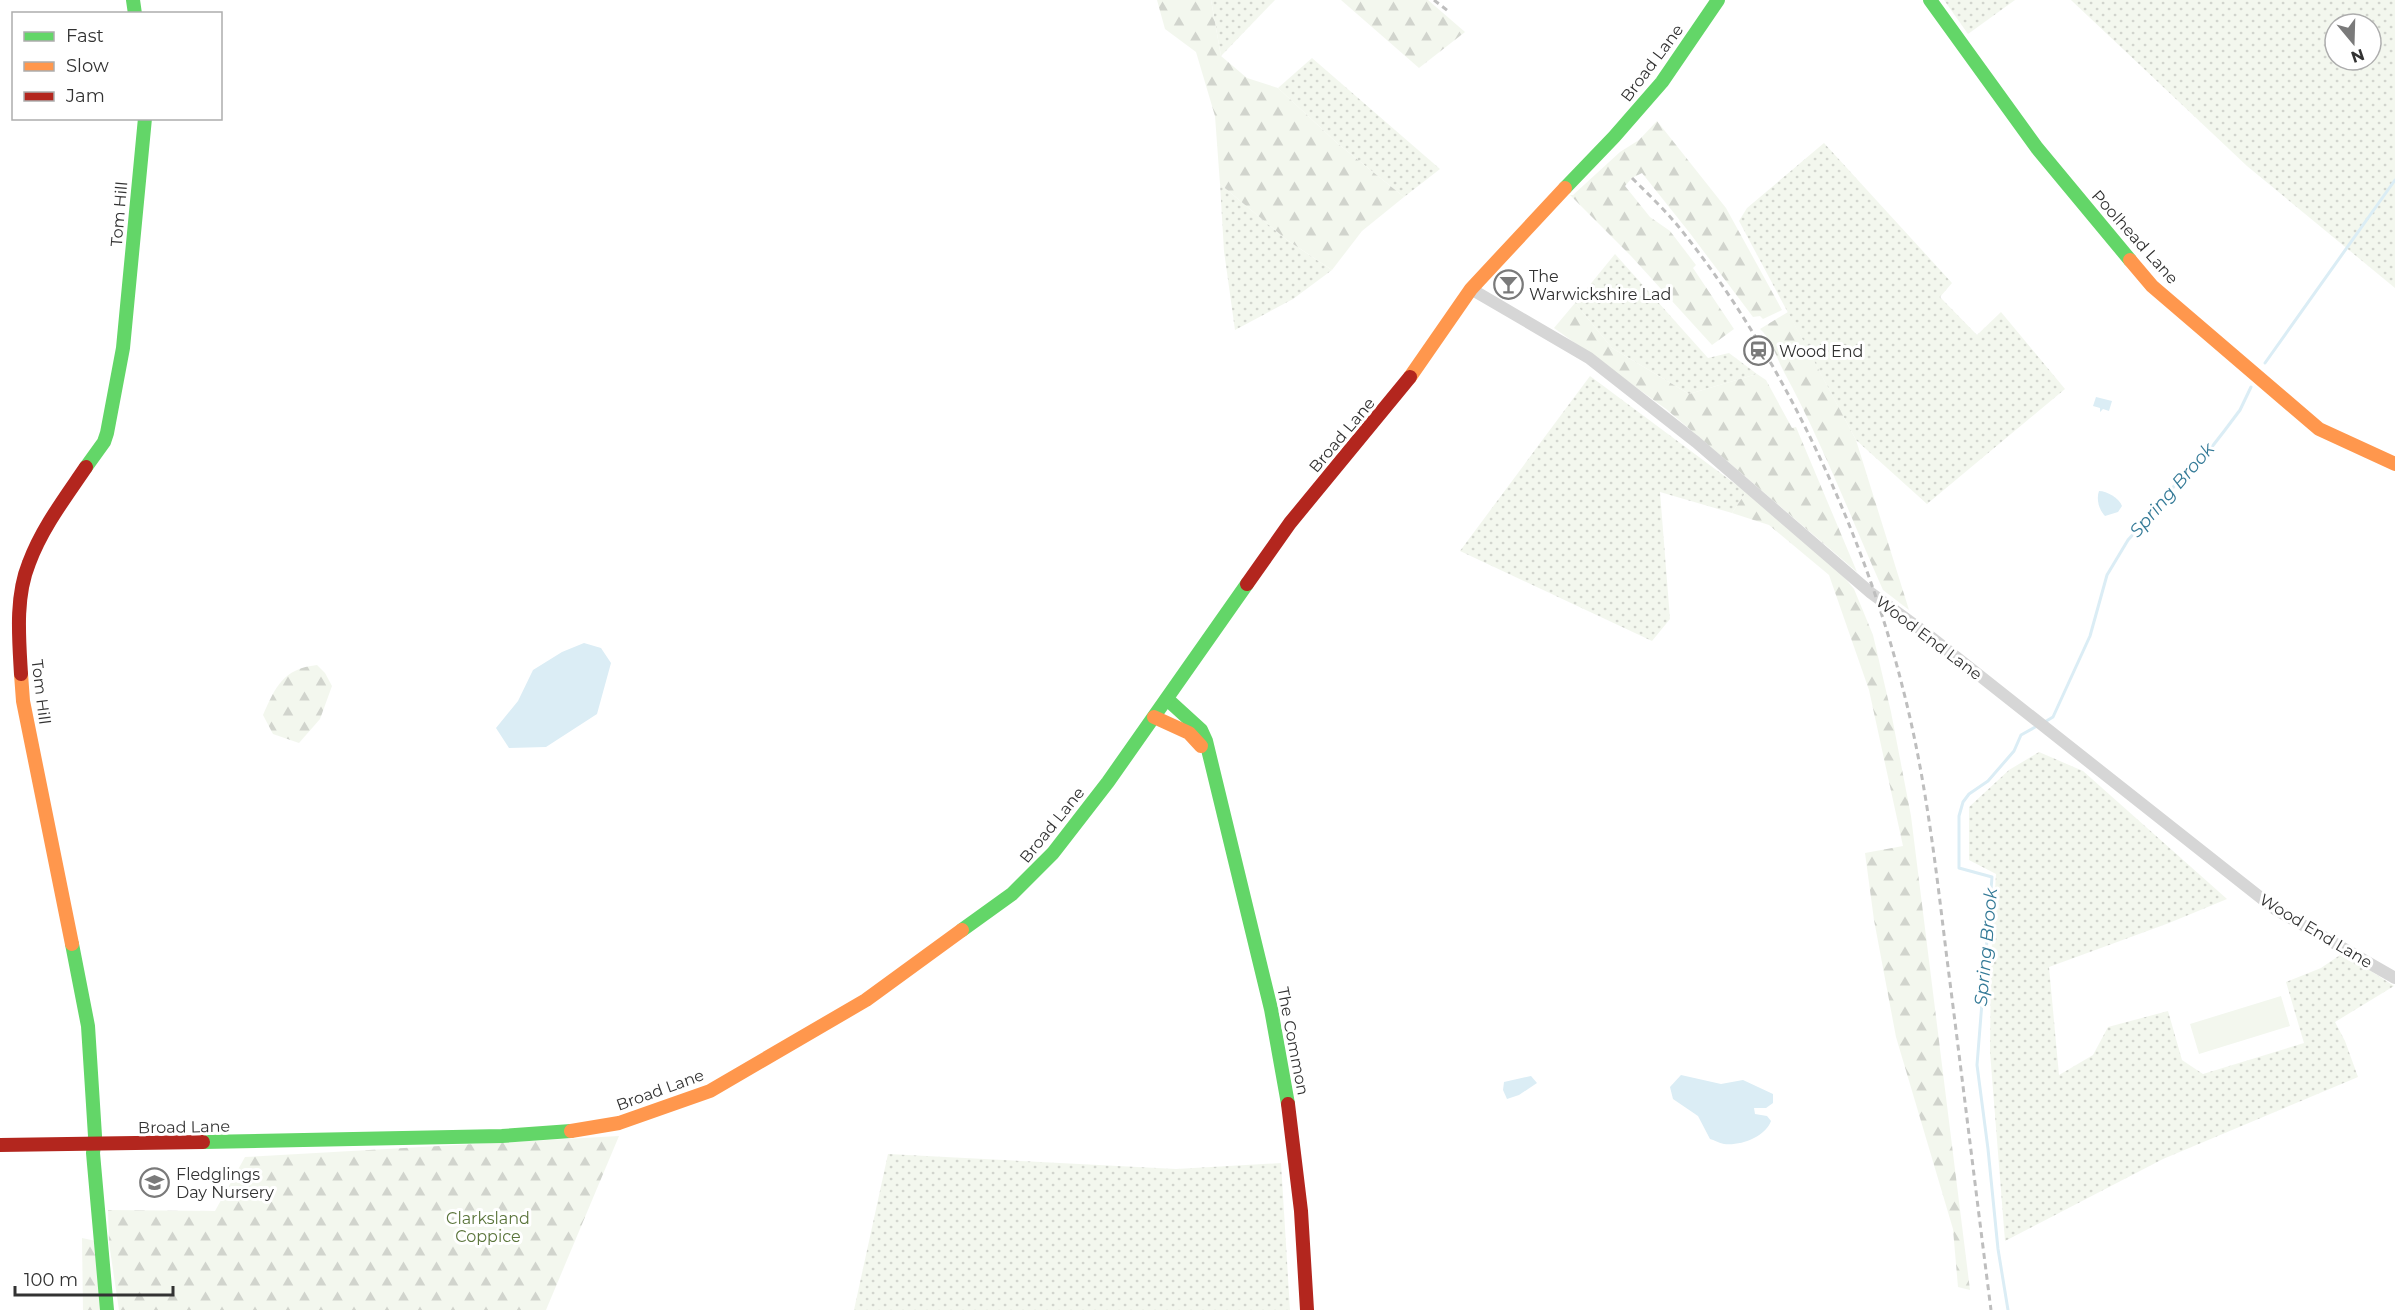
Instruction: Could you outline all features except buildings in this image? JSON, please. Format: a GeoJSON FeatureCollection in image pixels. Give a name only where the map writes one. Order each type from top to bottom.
{"type":"FeatureCollection","features":[{"type":"Feature","properties":{"kind":"main road","name":"Broad Lane"},"geometry":{"type":"LineString","coordinates":[[0,1145],[502,1136],[578,1131],[619,1123],[710,1091],[866,1000],[1012,894],[1053,853],[1167,699],[1290,523],[1434,346],[1471,289],[1614,137],[1662,82],[1718,0]]}},
{"type":"Feature","properties":{"kind":"main road","name":"Poolhead Lane"},"geometry":{"type":"LineString","coordinates":[[1930,0],[2037,148],[2152,286],[2319,429],[2395,464]]}},
{"type":"Feature","properties":{"kind":"main road","name":"Tom Hill"},"geometry":{"type":"LineString","coordinates":[[107,1310],[94,1145],[88,1026],[23,701],[19,634],[22,592],[28,564],[52,516],[105,442],[123,348],[145,120]]}},
{"type":"Feature","properties":{"kind":"main road","name":"The Common"},"geometry":{"type":"LineString","coordinates":[[1167,699],[1201,730],[1206,741],[1279,1046],[1298,1181],[1307,1310]]}},
{"type":"Feature","properties":{"kind":"main road","name":"The Common"},"geometry":{"type":"LineString","coordinates":[[1154,717],[1189,733],[1200,745],[1215,783]]}},
{"type":"Feature","properties":{"kind":"street","name":"Wood End Lane"},"geometry":{"type":"LineString","coordinates":[[1471,289],[1589,358],[1696,442],[1871,593],[1927,634],[2275,909],[2395,978]]}},
{"type":"Feature","properties":{"kind":"green space"},"geometry":{"type":"Polygon","coordinates":[[[1157,0],[1211,0],[1221,56],[1247,78],[1278,88],[1337,143],[1404,197],[1362,231],[1332,270],[1287,240],[1220,184],[1215,116],[1196,52],[1165,29],[1157,0]]]}},
{"type":"Feature","properties":{"kind":"green space"},"geometry":{"type":"Polygon","coordinates":[[[1211,0],[1275,0],[1221,56],[1211,0]]]}},
{"type":"Feature","properties":{"kind":"green space"},"geometry":{"type":"Polygon","coordinates":[[[1341,0],[1428,0],[1465,32],[1419,68],[1341,0]]]}},
{"type":"Feature","properties":{"kind":"green space"},"geometry":{"type":"Polygon","coordinates":[[[1944,0],[2015,0],[1968,34],[1944,0]]]}},
{"type":"Feature","properties":{"kind":"green space"},"geometry":{"type":"Polygon","coordinates":[[[2071,0],[2395,0],[2395,288],[2247,166],[2071,0]]]}},
{"type":"Feature","properties":{"kind":"green space"},"geometry":{"type":"Polygon","coordinates":[[[1312,58],[1440,169],[1404,197],[1337,143],[1278,88],[1312,58]]]}},
{"type":"Feature","properties":{"kind":"green space"},"geometry":{"type":"Polygon","coordinates":[[[1657,121],[1726,208],[1782,310],[1763,319],[1760,316],[1753,317],[1642,173],[1632,178],[1625,186],[1650,217],[1670,231],[1696,265],[1693,268],[1734,329],[1712,345],[1631,256],[1570,195],[1573,195],[1620,152],[1639,140],[1657,121]]]}},
{"type":"Feature","properties":{"kind":"green space"},"geometry":{"type":"Polygon","coordinates":[[[1824,143],[1952,283],[1940,297],[1977,335],[2001,312],[2065,389],[1927,504],[1856,440],[1739,221],[1747,208],[1824,143]]]}},
{"type":"Feature","properties":{"kind":"green space"},"geometry":{"type":"Polygon","coordinates":[[[1220,184],[1287,240],[1332,270],[1293,299],[1235,330],[1224,251],[1220,184]]]}},
{"type":"Feature","properties":{"kind":"green space"},"geometry":{"type":"Polygon","coordinates":[[[1615,254],[1708,358],[1729,353],[1757,374],[1689,394],[1612,348],[1575,303],[1615,254]]]}},
{"type":"Feature","properties":{"kind":"green space"},"geometry":{"type":"Polygon","coordinates":[[[1575,303],[1612,348],[1689,394],[1757,374],[1766,380],[1792,428],[1796,427],[1857,572],[1666,409],[1554,328],[1575,303]]]}},
{"type":"Feature","properties":{"kind":"green space"},"geometry":{"type":"Polygon","coordinates":[[[1788,312],[1856,440],[1909,610],[1883,590],[1811,425],[1771,343],[1760,329],[1788,312]]]}},
{"type":"Feature","properties":{"kind":"green space"},"geometry":{"type":"Polygon","coordinates":[[[1590,376],[1746,492],[1732,513],[1660,492],[1670,619],[1652,641],[1460,551],[1590,376]]]}},
{"type":"Feature","properties":{"kind":"green space"},"geometry":{"type":"Polygon","coordinates":[[[1746,492],[1829,559],[1854,589],[1873,635],[1911,816],[1970,1290],[1958,1287],[1953,1229],[1896,1037],[1874,920],[1865,853],[1903,846],[1869,690],[1829,575],[1769,525],[1732,513],[1746,492]]]}},
{"type":"Feature","properties":{"kind":"green space"},"geometry":{"type":"Polygon","coordinates":[[[317,665],[325,673],[332,686],[320,719],[299,743],[273,734],[263,715],[277,687],[296,670],[317,665]]]}},
{"type":"Feature","properties":{"kind":"green space"},"geometry":{"type":"Polygon","coordinates":[[[2039,752],[2083,771],[2227,899],[2049,967],[2059,1075],[2093,1055],[2108,1027],[2168,1011],[2182,1060],[2203,1074],[2304,1043],[2286,982],[2321,968],[2343,953],[2394,986],[2335,1022],[2345,1041],[2358,1077],[2163,1159],[2005,1241],[1990,1052],[1991,959],[1996,874],[1969,860],[1969,807],[2009,770],[2039,752]]]}},
{"type":"Feature","properties":{"kind":"green space"},"geometry":{"type":"Polygon","coordinates":[[[2281,996],[2290,1026],[2199,1054],[2190,1024],[2281,996]]]}},
{"type":"Feature","properties":{"kind":"green space","name":"Clarksland Coppice"},"geometry":{"type":"Polygon","coordinates":[[[619,1136],[546,1310],[119,1310],[109,1243],[108,1210],[215,1211],[245,1157],[619,1136]]]}},
{"type":"Feature","properties":{"kind":"green space"},"geometry":{"type":"Polygon","coordinates":[[[888,1154],[1176,1169],[1281,1163],[1290,1310],[854,1310],[888,1154]]]}},
{"type":"Feature","properties":{"kind":"green space"},"geometry":{"type":"Polygon","coordinates":[[[82,1238],[96,1241],[101,1310],[83,1310],[82,1238]]]}},
{"type":"Feature","properties":{"kind":"shaded area"},"geometry":{"type":"Polygon","coordinates":[[[2096,397],[2112,401],[2109,411],[2103,409],[2100,412],[2100,408],[2093,406],[2096,397]]]}},
{"type":"Feature","properties":{"kind":"shaded area"},"geometry":{"type":"Polygon","coordinates":[[[2099,491],[2118,500],[2122,506],[2118,512],[2105,516],[2099,504],[2099,491]]]}},
{"type":"Feature","properties":{"kind":"shaded area"},"geometry":{"type":"Polygon","coordinates":[[[584,643],[601,648],[611,663],[597,714],[546,747],[509,748],[496,728],[518,701],[533,670],[562,652],[584,643]]]}},
{"type":"Feature","properties":{"kind":"shaded area"},"geometry":{"type":"Polygon","coordinates":[[[1681,1075],[1721,1084],[1743,1080],[1773,1094],[1773,1103],[1766,1108],[1754,1108],[1755,1114],[1767,1116],[1771,1121],[1768,1127],[1758,1136],[1738,1144],[1724,1144],[1710,1139],[1698,1116],[1673,1099],[1670,1087],[1681,1075]]]}},
{"type":"Feature","properties":{"kind":"shaded area"},"geometry":{"type":"Polygon","coordinates":[[[1531,1076],[1537,1083],[1519,1095],[1507,1099],[1503,1090],[1504,1082],[1531,1076]]]}},
{"type":"Feature","properties":{"kind":"waterway","name":"Spring Brook"},"geometry":{"type":"LineString","coordinates":[[2265,363],[2395,180]]}},
{"type":"Feature","properties":{"kind":"waterway","name":"Spring Brook"},"geometry":{"type":"LineString","coordinates":[[2043,723],[2053,717],[2090,636],[2107,575],[2128,540],[2164,500],[2190,464],[2211,448],[2240,410],[2251,387]]}},
{"type":"Feature","properties":{"kind":"waterway","name":"Spring Brook"},"geometry":{"type":"LineString","coordinates":[[2008,1310],[1998,1249],[1977,1065],[1992,877],[1959,868],[1959,816],[1963,802],[1969,794],[1988,781],[2014,751],[2021,735],[2037,726]]}},
{"type":"Feature","properties":{"kind":"railway"},"geometry":{"type":"LineString","coordinates":[[1434,0],[1448,11]]}},
{"type":"Feature","properties":{"kind":"railway"},"geometry":{"type":"LineString","coordinates":[[1632,178],[1673,220],[1716,276],[1784,387],[1842,507],[1866,568],[1886,629],[1911,722],[1930,824],[1991,1310]]}},
{"type":"Feature","properties":{"kind":"traffic: fast"},"geometry":{"type":"LineString","coordinates":[[133,0],[135,12]]}},
{"type":"Feature","properties":{"kind":"traffic: fast"},"geometry":{"type":"LineString","coordinates":[[1565,188],[1662,82],[1718,0]]}},
{"type":"Feature","properties":{"kind":"traffic: fast"},"geometry":{"type":"LineString","coordinates":[[1930,0],[2037,148],[2130,260]]}},
{"type":"Feature","properties":{"kind":"traffic: fast"},"geometry":{"type":"LineString","coordinates":[[86,467],[104,442],[107,433],[123,348],[145,120]]}},
{"type":"Feature","properties":{"kind":"traffic: fast"},"geometry":{"type":"LineString","coordinates":[[962,930],[1012,894],[1053,853],[1108,782],[1247,584]]}},
{"type":"Feature","properties":{"kind":"traffic: fast"},"geometry":{"type":"LineString","coordinates":[[1167,699],[1201,730],[1206,741],[1271,1009],[1288,1104]]}},
{"type":"Feature","properties":{"kind":"traffic: fast"},"geometry":{"type":"LineString","coordinates":[[72,944],[88,1026],[95,1136],[93,1153],[107,1310]]}},
{"type":"Feature","properties":{"kind":"traffic: fast"},"geometry":{"type":"LineString","coordinates":[[203,1142],[502,1136],[571,1131]]}},
{"type":"Feature","properties":{"kind":"traffic: slow"},"geometry":{"type":"LineString","coordinates":[[1410,377],[1471,289],[1565,188]]}},
{"type":"Feature","properties":{"kind":"traffic: slow"},"geometry":{"type":"LineString","coordinates":[[2130,260],[2152,286],[2319,429],[2395,464]]}},
{"type":"Feature","properties":{"kind":"traffic: slow"},"geometry":{"type":"LineString","coordinates":[[21,674],[23,701],[72,944]]}},
{"type":"Feature","properties":{"kind":"traffic: slow"},"geometry":{"type":"LineString","coordinates":[[1154,717],[1189,733],[1201,746]]}},
{"type":"Feature","properties":{"kind":"traffic: slow"},"geometry":{"type":"LineString","coordinates":[[571,1131],[619,1123],[710,1091],[866,1000],[962,930]]}},
{"type":"Feature","properties":{"kind":"traffic: jam"},"geometry":{"type":"LineString","coordinates":[[1247,584],[1290,523],[1410,377]]}},
{"type":"Feature","properties":{"kind":"traffic: jam"},"geometry":{"type":"LineString","coordinates":[[21,674],[19,618],[25,576],[34,550],[47,525],[86,467]]}},
{"type":"Feature","properties":{"kind":"traffic: jam"},"geometry":{"type":"LineString","coordinates":[[1288,1104],[1301,1211],[1307,1310]]}},
{"type":"Feature","properties":{"kind":"traffic: jam"},"geometry":{"type":"LineString","coordinates":[[0,1145],[203,1142]]}},
{"type":"Feature","properties":{"kind":"place","name":"The Warwickshire Lad"},"geometry":{"type":"Point","coordinates":[1508,285]}},
{"type":"Feature","properties":{"kind":"place","name":"Wood End"},"geometry":{"type":"Point","coordinates":[1758,351]}},
{"type":"Feature","properties":{"kind":"place","name":"Fledglings Day Nursery"},"geometry":{"type":"Point","coordinates":[155,1183]}}]}
